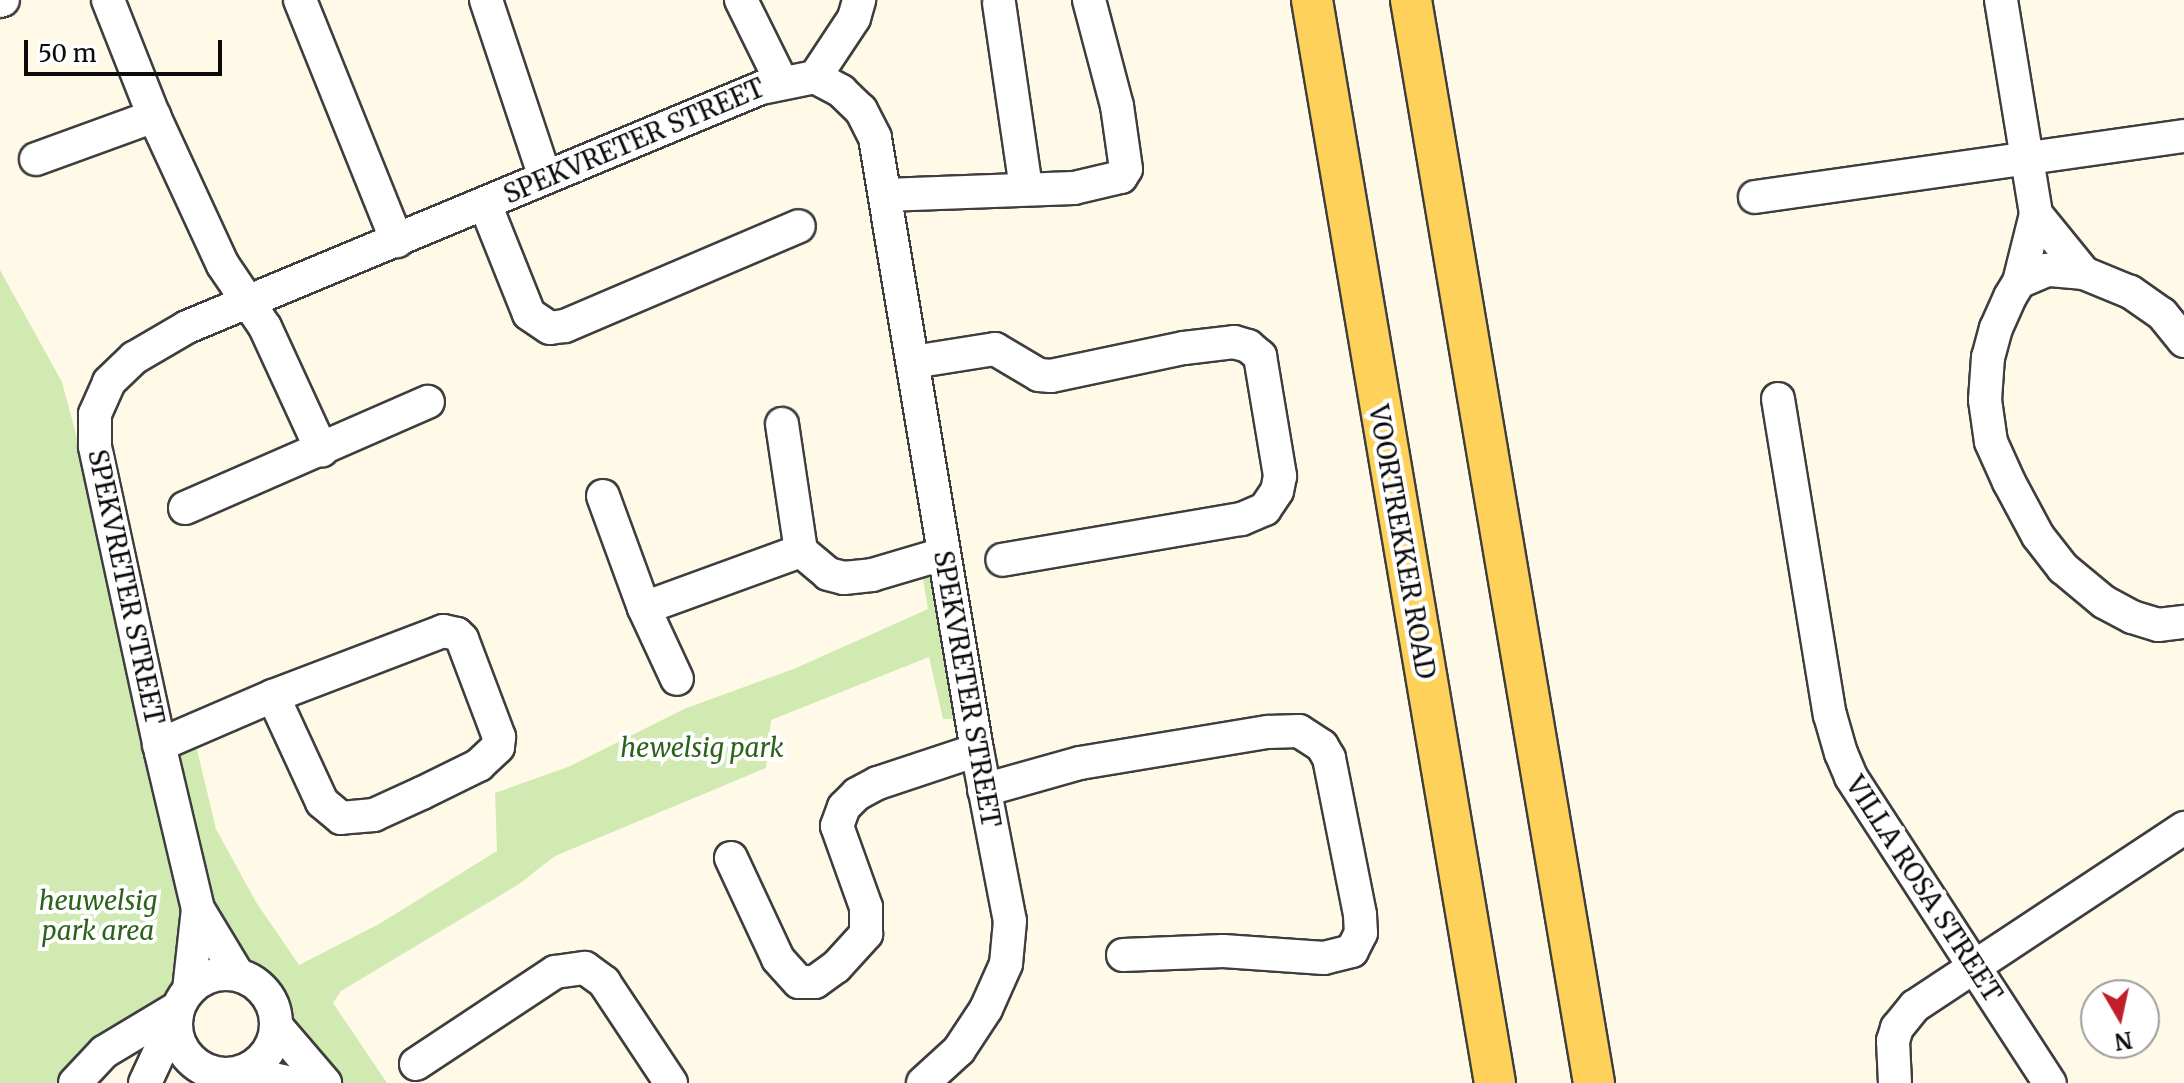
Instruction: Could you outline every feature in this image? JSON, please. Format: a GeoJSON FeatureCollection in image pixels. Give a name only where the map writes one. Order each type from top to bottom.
{"type":"FeatureCollection","features":[{"type":"Feature","properties":{"kind":"main road","name":"VOORTREKKER ROAD"},"geometry":{"type":"LineString","coordinates":[[1312,0],[1495,1083]]}},
{"type":"Feature","properties":{"kind":"main road"},"geometry":{"type":"LineString","coordinates":[[1411,0],[1594,1083]]}},
{"type":"Feature","properties":{"kind":"street"},"geometry":{"type":"LineString","coordinates":[[108,0],[154,116],[223,265],[251,303],[322,451]]}},
{"type":"Feature","properties":{"kind":"street"},"geometry":{"type":"LineString","coordinates":[[300,0],[397,241]]}},
{"type":"Feature","properties":{"kind":"street"},"geometry":{"type":"LineString","coordinates":[[486,0],[545,177]]}},
{"type":"Feature","properties":{"kind":"street"},"geometry":{"type":"LineString","coordinates":[[741,0],[781,81]]}},
{"type":"Feature","properties":{"kind":"street"},"geometry":{"type":"LineString","coordinates":[[815,77],[854,18],[859,0]]}},
{"type":"Feature","properties":{"kind":"street"},"geometry":{"type":"LineString","coordinates":[[885,195],[1074,188],[1116,179],[1125,174],[1117,106],[1089,0]]}},
{"type":"Feature","properties":{"kind":"street"},"geometry":{"type":"LineString","coordinates":[[2001,0],[2036,214],[2019,282],[1996,328],[1985,376],[1985,420],[2009,482],[2038,536],[2063,568],[2104,602],[2144,622],[2158,625],[2184,622]]}},
{"type":"Feature","properties":{"kind":"street"},"geometry":{"type":"LineString","coordinates":[[999,3],[1026,188]]}},
{"type":"Feature","properties":{"kind":"street","name":"SPEKVRETER STREET"},"geometry":{"type":"LineString","coordinates":[[238,975],[198,909],[159,745],[95,446],[95,414],[109,382],[134,358],[187,327],[781,81],[815,77],[841,91],[861,110],[875,138],[943,554],[1010,921],[1006,964],[972,1034],[923,1083]]}},
{"type":"Feature","properties":{"kind":"street"},"geometry":{"type":"LineString","coordinates":[[36,159],[154,116]]}},
{"type":"Feature","properties":{"kind":"street"},"geometry":{"type":"LineString","coordinates":[[1755,197],[2184,136]]}},
{"type":"Feature","properties":{"kind":"street"},"geometry":{"type":"LineString","coordinates":[[485,204],[529,314],[550,328],[565,326],[799,226]]}},
{"type":"Feature","properties":{"kind":"street"},"geometry":{"type":"LineString","coordinates":[[2036,214],[2084,273]]}},
{"type":"Feature","properties":{"kind":"street"},"geometry":{"type":"LineString","coordinates":[[2019,282],[2047,270],[2084,273],[2150,304],[2184,341]]}},
{"type":"Feature","properties":{"kind":"street"},"geometry":{"type":"LineString","coordinates":[[913,362],[995,349],[1039,375],[1051,376],[1184,348],[1234,342],[1248,346],[1260,356],[1280,476],[1277,491],[1265,509],[1241,519],[1002,560]]}},
{"type":"Feature","properties":{"kind":"street","name":"VILLA ROSA STREET"},"geometry":{"type":"LineString","coordinates":[[1778,399],[1830,715],[1841,753],[1851,777],[2050,1083]]}},
{"type":"Feature","properties":{"kind":"street"},"geometry":{"type":"LineString","coordinates":[[185,508],[322,451],[428,402]]}},
{"type":"Feature","properties":{"kind":"street"},"geometry":{"type":"LineString","coordinates":[[782,424],[801,551],[828,574],[844,578],[872,575],[943,554]]}},
{"type":"Feature","properties":{"kind":"street"},"geometry":{"type":"LineString","coordinates":[[603,496],[644,608],[677,679]]}},
{"type":"Feature","properties":{"kind":"street"},"geometry":{"type":"LineString","coordinates":[[644,608],[801,551]]}},
{"type":"Feature","properties":{"kind":"street"},"geometry":{"type":"LineString","coordinates":[[159,745],[273,696],[422,636],[451,631],[462,639],[499,737],[498,747],[479,765],[410,799],[363,819],[341,818],[322,802],[273,696]]}},
{"type":"Feature","properties":{"kind":"street"},"geometry":{"type":"LineString","coordinates":[[984,790],[1080,763],[1268,732],[1299,731],[1322,746],[1329,758],[1360,915],[1361,933],[1352,951],[1324,958],[1223,951],[1123,955]]}},
{"type":"Feature","properties":{"kind":"street"},"geometry":{"type":"LineString","coordinates":[[731,858],[778,959],[799,982],[815,982],[836,967],[866,934],[866,907],[837,826],[844,807],[857,794],[878,783],[977,750]]}},
{"type":"Feature","properties":{"kind":"street"},"geometry":{"type":"LineString","coordinates":[[1895,1083],[1893,1041],[1897,1028],[1915,1006],[2184,828]]}},
{"type":"Feature","properties":{"kind":"street","name":"SPEKVRETER STREET"},"geometry":{"type":"LineString","coordinates":[[182,1004],[198,909]]}},
{"type":"Feature","properties":{"kind":"street"},"geometry":{"type":"LineString","coordinates":[[416,1064],[555,972],[585,968],[604,982],[671,1083]]}},
{"type":"Feature","properties":{"kind":"street"},"geometry":{"type":"LineString","coordinates":[[75,1083],[104,1052],[182,1004],[215,975],[238,975],[255,982],[268,994],[276,1013],[277,1027],[268,1054],[243,1072]]}},
{"type":"Feature","properties":{"kind":"street"},"geometry":{"type":"LineString","coordinates":[[182,1004],[180,1044],[190,1060],[204,1070],[225,1075],[243,1072],[292,1083]]}},
{"type":"Feature","properties":{"kind":"street"},"geometry":{"type":"LineString","coordinates":[[145,1083],[182,1004]]}},
{"type":"Feature","properties":{"kind":"street"},"geometry":{"type":"LineString","coordinates":[[277,1027],[325,1083]]}},
{"type":"Feature","properties":{"kind":"street"},"geometry":{"type":"LineString","coordinates":[[159,1083],[204,1070]]}},
{"type":"Feature","properties":{"kind":"green space","name":"heuwelsig park area"},"geometry":{"type":"Polygon","coordinates":[[[0,270],[62,382],[159,744],[192,729],[216,829],[256,902],[299,965],[379,924],[497,851],[495,793],[568,767],[684,709],[796,668],[928,609],[922,574],[946,573],[971,718],[943,719],[929,657],[771,720],[766,768],[555,856],[519,884],[341,991],[333,1003],[387,1083],[325,1083],[276,1013],[268,994],[238,975],[203,918],[189,990],[79,1083],[0,1083],[0,270]]]}},
{"type":"Feature","properties":{"kind":"park label","name":"hewelsig park"},"geometry":{"type":"Point","coordinates":[702,748]}}]}
